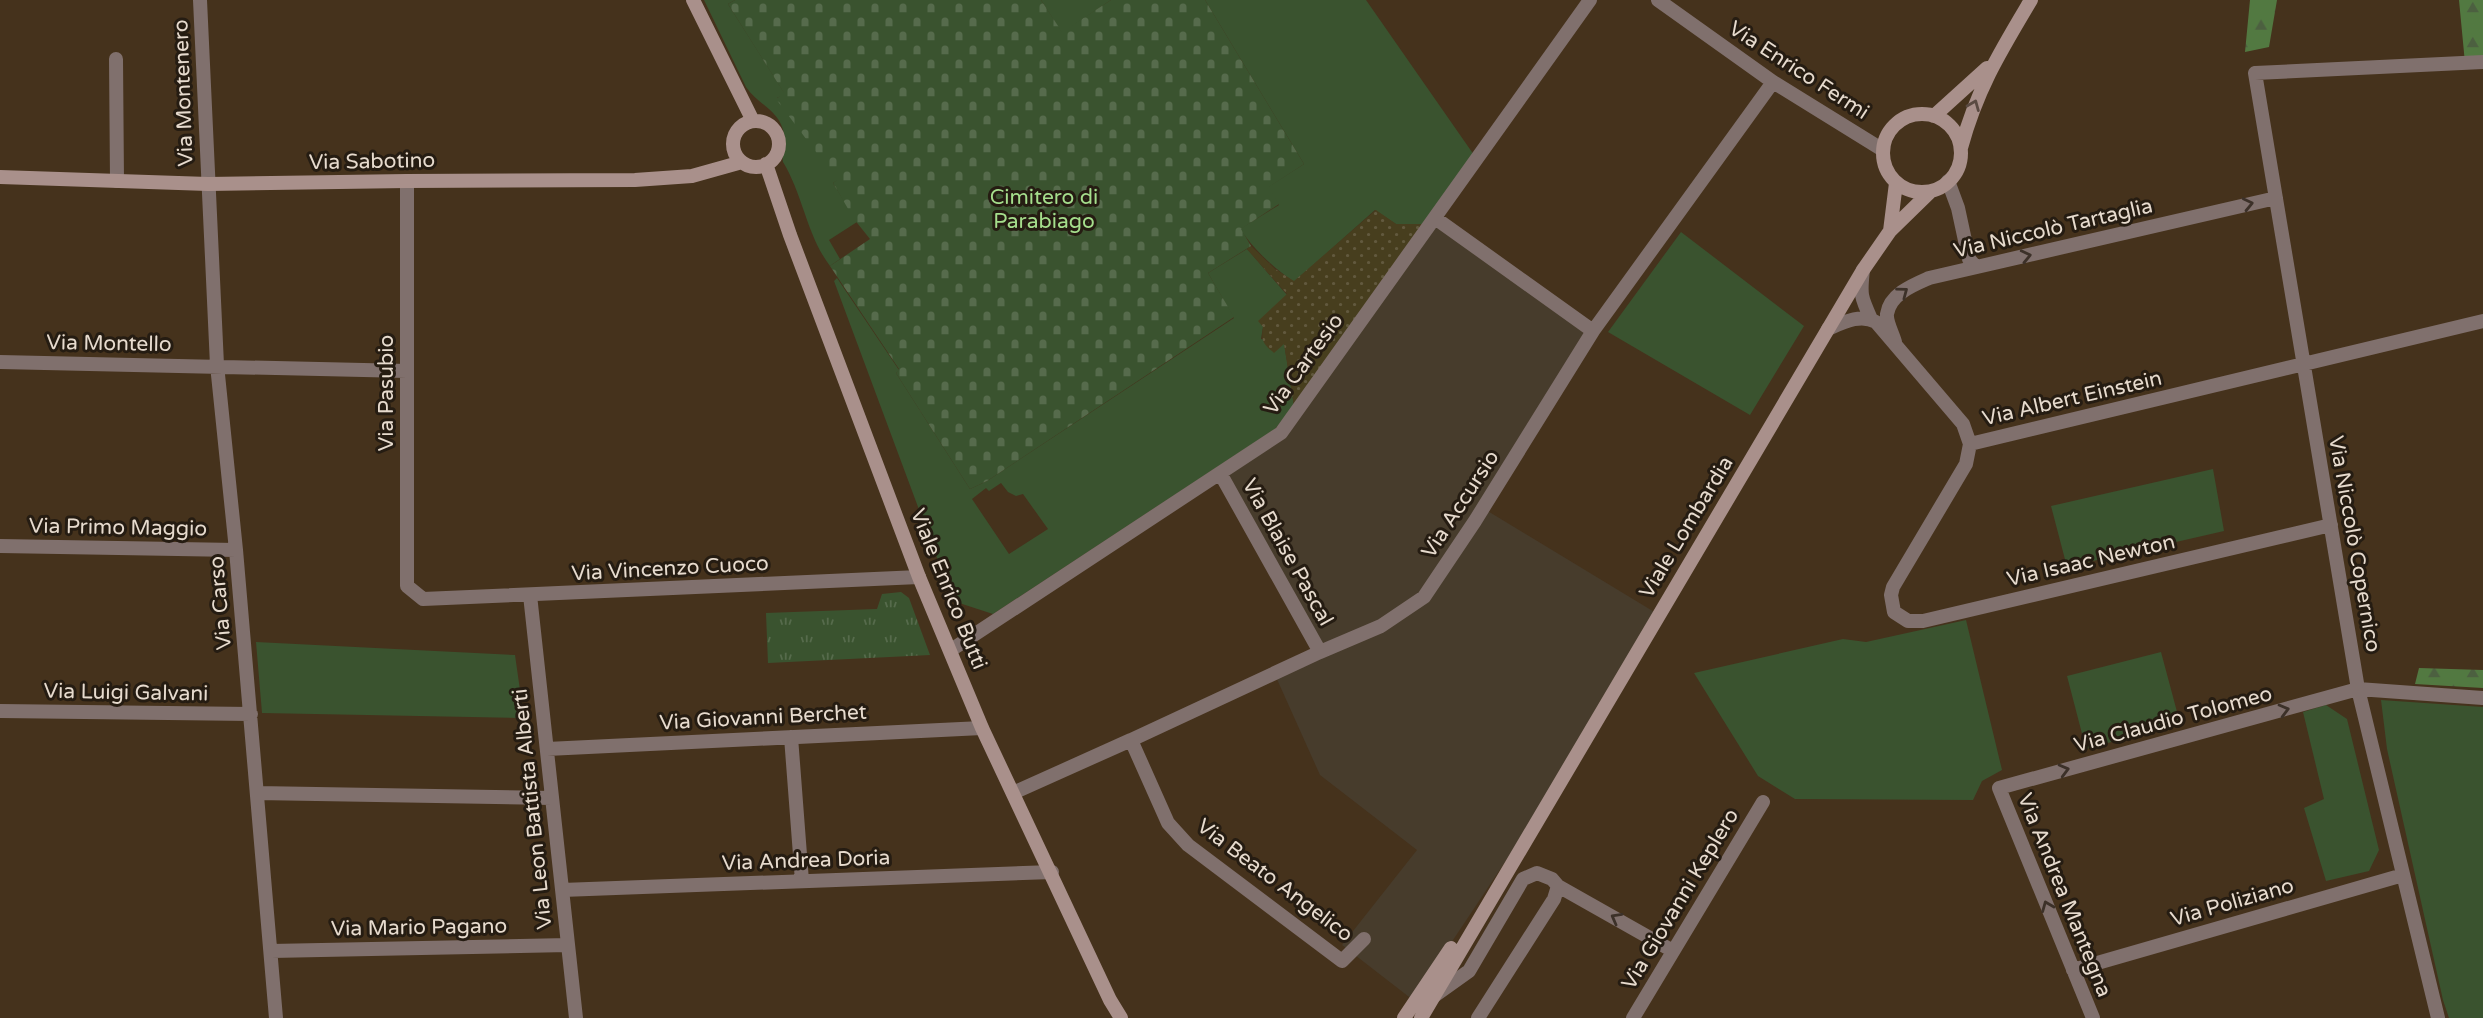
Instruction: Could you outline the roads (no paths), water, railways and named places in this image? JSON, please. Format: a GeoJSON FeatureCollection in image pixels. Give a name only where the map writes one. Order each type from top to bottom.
{"type":"FeatureCollection","features":[{"type":"Feature","properties":{"kind":"street","name":"Via Montenero"},"geometry":{"type":"LineString","coordinates":[[200,0],[208,184]]}},
{"type":"Feature","properties":{"kind":"street"},"geometry":{"type":"LineString","coordinates":[[693,0],[753,121]]}},
{"type":"Feature","properties":{"kind":"street","name":"Via Cartesio"},"geometry":{"type":"LineString","coordinates":[[951,650],[1280,433],[1590,0]]}},
{"type":"Feature","properties":{"kind":"street","name":"Via Enrico Fermi"},"geometry":{"type":"LineString","coordinates":[[1658,0],[1773,82],[1883,150]]}},
{"type":"Feature","properties":{"kind":"street"},"geometry":{"type":"LineString","coordinates":[[1976,267],[1969,259],[1958,208],[1948,181],[1959,163],[1972,108],[1993,63],[2031,0]]}},
{"type":"Feature","properties":{"kind":"street"},"geometry":{"type":"LineString","coordinates":[[116,59],[117,181]]}},
{"type":"Feature","properties":{"kind":"street","name":"Via Niccolò Copernico"},"geometry":{"type":"LineString","coordinates":[[2438,1018],[2358,689],[2255,73],[2483,62]]}},
{"type":"Feature","properties":{"kind":"street"},"geometry":{"type":"LineString","coordinates":[[1934,116],[1993,63]]}},
{"type":"Feature","properties":{"kind":"street","name":"Via Accursio"},"geometry":{"type":"LineString","coordinates":[[1320,652],[1381,626],[1424,597],[1475,522],[1593,331],[1773,82]]}},
{"type":"Feature","properties":{"kind":"street"},"geometry":{"type":"LineString","coordinates":[[1883,150],[1886,139],[1900,121],[1911,116],[1934,116],[1952,129],[1960,150]]}},
{"type":"Feature","properties":{"kind":"street"},"geometry":{"type":"LineString","coordinates":[[753,121],[770,126],[776,133],[778,151],[766,164],[759,167],[749,166],[736,155],[734,137],[737,130],[753,121]]}},
{"type":"Feature","properties":{"kind":"street","name":"Viale Lombardia"},"geometry":{"type":"LineString","coordinates":[[1883,150],[1888,173],[1896,183],[1890,231]]}},
{"type":"Feature","properties":{"kind":"street","name":"Via Sabotino"},"geometry":{"type":"LineString","coordinates":[[0,177],[208,184],[407,180],[662,180],[692,176],[742,162]]}},
{"type":"Feature","properties":{"kind":"street","name":"Viale Enrico Butti"},"geometry":{"type":"LineString","coordinates":[[766,164],[794,248],[919,577],[982,728],[1110,1000],[1121,1018]]}},
{"type":"Feature","properties":{"kind":"street","name":"Via Pasubio"},"geometry":{"type":"LineString","coordinates":[[407,180],[407,586],[423,599]]}},
{"type":"Feature","properties":{"kind":"street","name":"Viale Lombardia"},"geometry":{"type":"LineString","coordinates":[[1420,1018],[1863,270],[1890,231],[1930,192],[1948,181]]}},
{"type":"Feature","properties":{"kind":"street"},"geometry":{"type":"LineString","coordinates":[[1896,183],[1906,189],[1930,192]]}},
{"type":"Feature","properties":{"kind":"street","name":"Via Carso"},"geometry":{"type":"LineString","coordinates":[[208,184],[216,365],[236,550],[276,1018]]}},
{"type":"Feature","properties":{"kind":"street","name":"Via Niccolò Tartaglia"},"geometry":{"type":"LineString","coordinates":[[1896,346],[1887,315],[1893,299],[1909,287],[1929,278],[2276,198]]}},
{"type":"Feature","properties":{"kind":"street"},"geometry":{"type":"LineString","coordinates":[[1435,218],[1593,331]]}},
{"type":"Feature","properties":{"kind":"street"},"geometry":{"type":"LineString","coordinates":[[1863,270],[1862,304],[1871,319]]}},
{"type":"Feature","properties":{"kind":"street"},"geometry":{"type":"LineString","coordinates":[[1828,330],[1853,319],[1871,319]]}},
{"type":"Feature","properties":{"kind":"street","name":"Via Albert Einstein"},"geometry":{"type":"LineString","coordinates":[[1871,319],[1963,424],[1970,444],[2483,321]]}},
{"type":"Feature","properties":{"kind":"street","name":"Via Montello"},"geometry":{"type":"LineString","coordinates":[[0,362],[407,371]]}},
{"type":"Feature","properties":{"kind":"street","name":"Via Isaac Newton"},"geometry":{"type":"LineString","coordinates":[[1970,444],[1966,464],[1896,580],[1891,595],[1894,612],[1900,618],[1916,622],[2331,525]]}},
{"type":"Feature","properties":{"kind":"street","name":"Via Blaise Pascal"},"geometry":{"type":"LineString","coordinates":[[1131,740],[1320,652],[1220,473]]}},
{"type":"Feature","properties":{"kind":"street","name":"Via Primo Maggio"},"geometry":{"type":"LineString","coordinates":[[0,546],[236,550]]}},
{"type":"Feature","properties":{"kind":"street","name":"Via Vincenzo Cuoco"},"geometry":{"type":"LineString","coordinates":[[423,599],[919,577]]}},
{"type":"Feature","properties":{"kind":"street","name":"Via Leon Battista Alberti"},"geometry":{"type":"LineString","coordinates":[[530,595],[576,1018]]}},
{"type":"Feature","properties":{"kind":"street","name":"Via Claudio Tolomeo"},"geometry":{"type":"LineString","coordinates":[[1999,788],[2358,689],[2483,698]]}},
{"type":"Feature","properties":{"kind":"street","name":"Via Luigi Galvani"},"geometry":{"type":"LineString","coordinates":[[0,711],[251,714]]}},
{"type":"Feature","properties":{"kind":"street","name":"Via Giovanni Berchet"},"geometry":{"type":"LineString","coordinates":[[547,749],[982,728]]}},
{"type":"Feature","properties":{"kind":"street"},"geometry":{"type":"LineString","coordinates":[[791,737],[802,881]]}},
{"type":"Feature","properties":{"kind":"street"},"geometry":{"type":"LineString","coordinates":[[1013,793],[1131,740]]}},
{"type":"Feature","properties":{"kind":"street","name":"Via Beato Angelico"},"geometry":{"type":"LineString","coordinates":[[1131,740],[1168,823],[1188,845],[1342,961],[1364,939]]}},
{"type":"Feature","properties":{"kind":"street","name":"Via Andrea Mantegna"},"geometry":{"type":"LineString","coordinates":[[1999,788],[2093,1018]]}},
{"type":"Feature","properties":{"kind":"street"},"geometry":{"type":"LineString","coordinates":[[257,793],[552,798]]}},
{"type":"Feature","properties":{"kind":"street","name":"Via Giovanni Keplero"},"geometry":{"type":"LineString","coordinates":[[1633,1018],[1762,802]]}},
{"type":"Feature","properties":{"kind":"street","name":"Viale Lombardia"},"geometry":{"type":"LineString","coordinates":[[1404,1018],[1521,846]]}},
{"type":"Feature","properties":{"kind":"street","name":"Via Andrea Doria"},"geometry":{"type":"LineString","coordinates":[[562,890],[1052,872]]}},
{"type":"Feature","properties":{"kind":"street"},"geometry":{"type":"LineString","coordinates":[[1433,997],[1469,971],[1523,879],[1537,873],[1552,879],[1558,886],[1673,951]]}},
{"type":"Feature","properties":{"kind":"street","name":"Via Poliziano"},"geometry":{"type":"LineString","coordinates":[[2073,970],[2403,875]]}},
{"type":"Feature","properties":{"kind":"street"},"geometry":{"type":"LineString","coordinates":[[1478,1018],[1555,899],[1558,886]]}},
{"type":"Feature","properties":{"kind":"street","name":"Via Mario Pagano"},"geometry":{"type":"LineString","coordinates":[[271,951],[568,945]]}},
{"type":"Feature","properties":{"kind":"park label","name":"Cimitero di Parabiago"},"geometry":{"type":"Point","coordinates":[1044,209]}}]}
